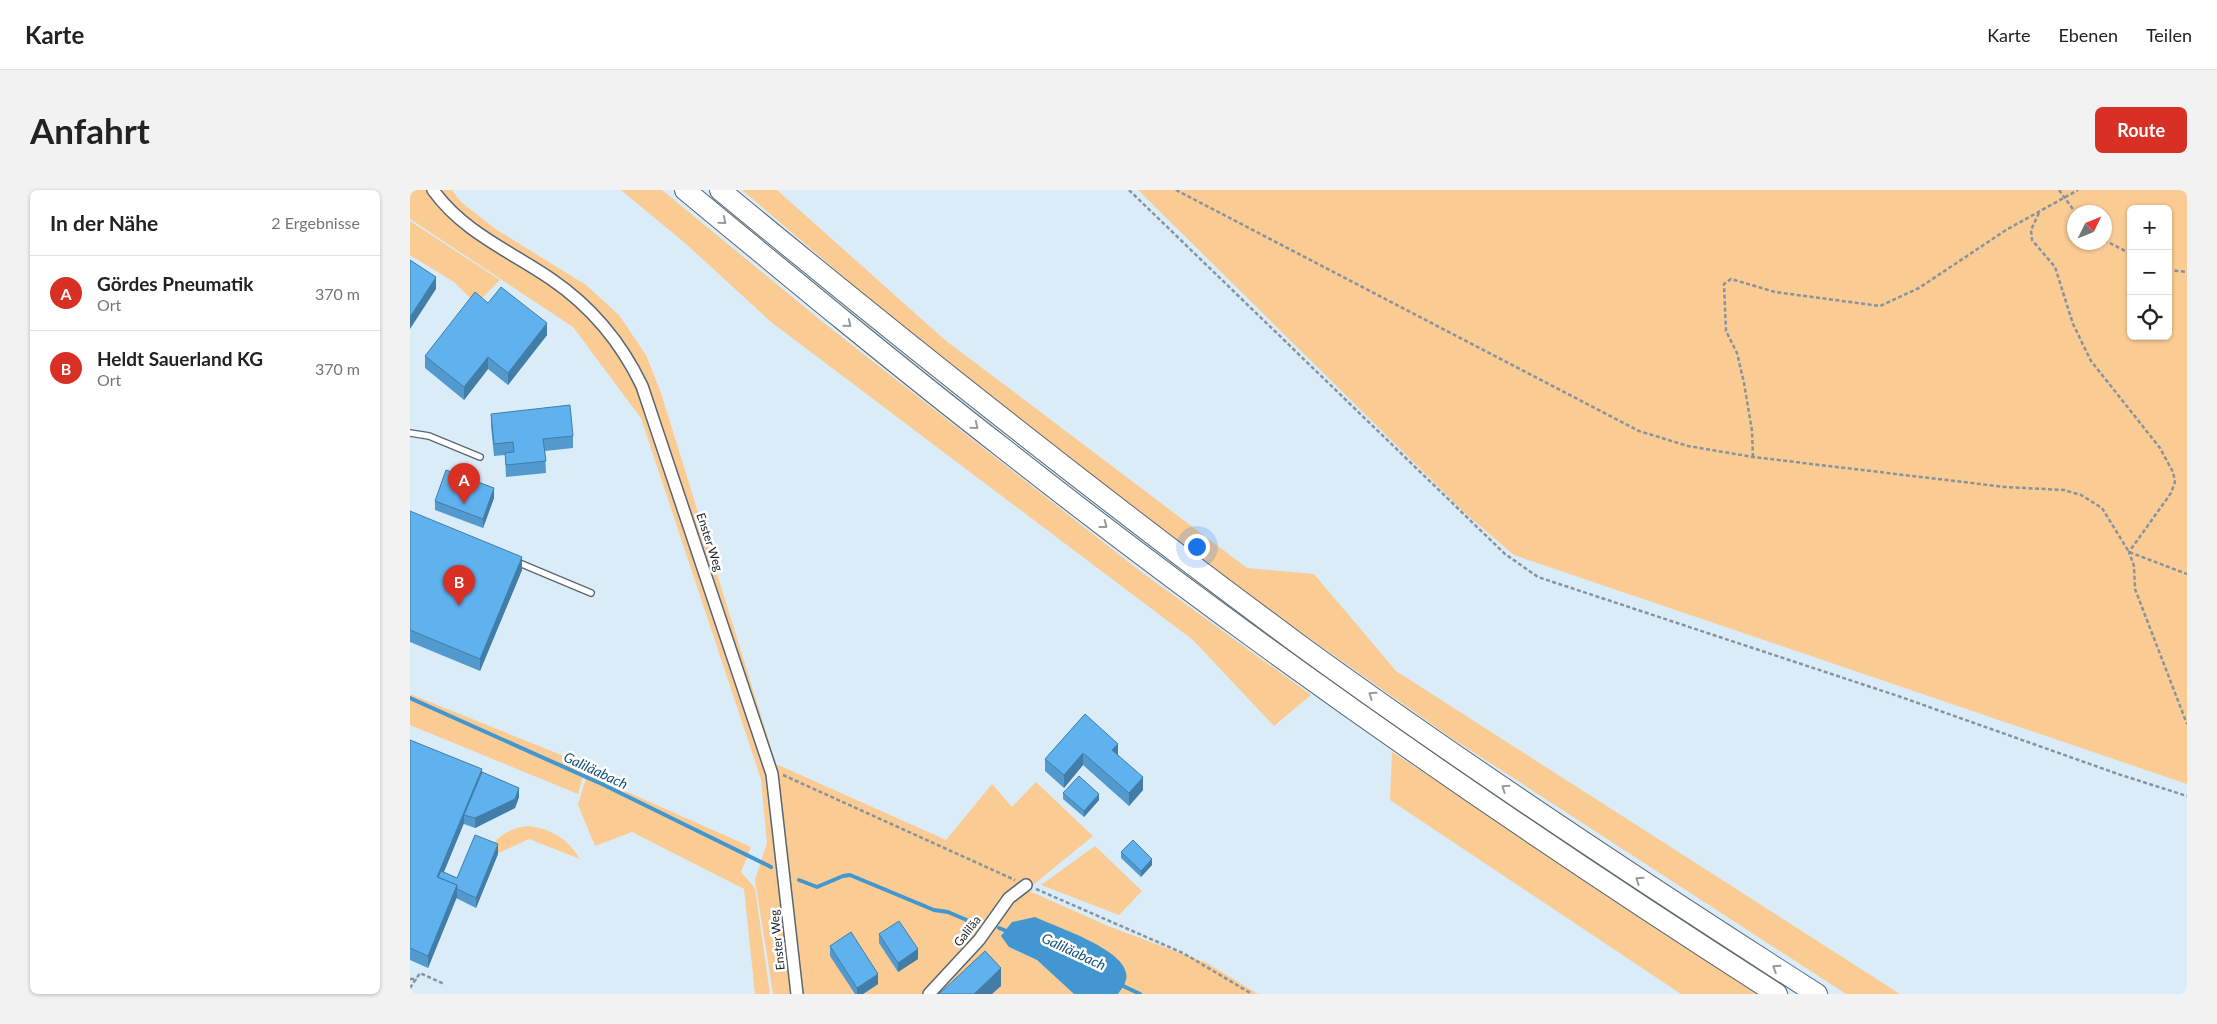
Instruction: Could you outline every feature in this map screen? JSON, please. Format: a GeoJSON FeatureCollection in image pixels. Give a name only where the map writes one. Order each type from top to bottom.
{"type":"FeatureCollection","features":[{"type":"Feature","properties":{"kind":"highway"},"geometry":{"type":"LineString","coordinates":[[685,190],[1004,449],[1291,665],[1628,899],[1777,994]]}},
{"type":"Feature","properties":{"kind":"highway"},"geometry":{"type":"LineString","coordinates":[[720,190],[1017,431],[1304,648],[1640,880],[1817,994]]}},
{"type":"Feature","properties":{"kind":"street","name":"Enster Weg"},"geometry":{"type":"LineString","coordinates":[[433,190],[461,221],[481,236],[550,279],[587,308],[602,323],[630,361],[654,417],[772,774],[797,994]]}},
{"type":"Feature","properties":{"kind":"street","name":"Galiläa"},"geometry":{"type":"LineString","coordinates":[[929,994],[979,940],[1009,898],[1026,885]]}},
{"type":"Feature","properties":{"kind":"lane"},"geometry":{"type":"LineString","coordinates":[[410,433],[429,436],[480,457]]}},
{"type":"Feature","properties":{"kind":"lane"},"geometry":{"type":"LineString","coordinates":[[511,559],[591,593]]}},
{"type":"Feature","properties":{"kind":"path"},"geometry":{"type":"LineString","coordinates":[[1129,190],[1505,554],[1538,577],[1589,596],[1898,696],[2118,774],[2187,796]]}},
{"type":"Feature","properties":{"kind":"path"},"geometry":{"type":"LineString","coordinates":[[1176,190],[1639,431],[1688,446],[1752,457],[2005,487],[2064,490],[2080,495],[2102,508],[2129,552],[2134,566],[2135,590],[2187,724]]}},
{"type":"Feature","properties":{"kind":"path"},"geometry":{"type":"LineString","coordinates":[[2059,190],[2063,200],[2068,205]]}},
{"type":"Feature","properties":{"kind":"path"},"geometry":{"type":"LineString","coordinates":[[1752,457],[1752,431],[1744,383],[1737,353],[1726,331],[1724,284],[1731,279],[1775,292],[1880,306],[1919,288],[2006,230],[2078,190]]}},
{"type":"Feature","properties":{"kind":"path"},"geometry":{"type":"LineString","coordinates":[[2039,213],[2031,230],[2032,240],[2055,267],[2074,324],[2090,361],[2160,448],[2173,472],[2175,482],[2171,493],[2129,552]]}},
{"type":"Feature","properties":{"kind":"path"},"geometry":{"type":"LineString","coordinates":[[2112,244],[2127,252]]}},
{"type":"Feature","properties":{"kind":"path"},"geometry":{"type":"LineString","coordinates":[[2172,270],[2187,272]]}},
{"type":"Feature","properties":{"kind":"path"},"geometry":{"type":"LineString","coordinates":[[2129,552],[2187,574]]}},
{"type":"Feature","properties":{"kind":"path"},"geometry":{"type":"LineString","coordinates":[[772,774],[787,776],[1026,885],[1183,953],[1252,994]]}},
{"type":"Feature","properties":{"kind":"path"},"geometry":{"type":"LineString","coordinates":[[410,988],[420,973],[444,984]]}},
{"type":"Feature","properties":{"kind":"path"},"geometry":{"type":"LineString","coordinates":[[410,979],[417,979]]}},
{"type":"Feature","properties":{"kind":"shaded area"},"geometry":{"type":"Polygon","coordinates":[[[410,190],[452,190],[461,202],[497,230],[586,285],[619,315],[646,355],[661,393],[776,764],[946,840],[992,784],[1012,807],[1036,782],[1093,836],[1027,890],[1108,926],[1207,963],[1258,994],[1118,994],[1126,981],[1094,943],[1067,932],[1009,947],[1037,960],[1074,994],[773,994],[755,880],[767,843],[761,779],[641,418],[573,327],[410,219],[410,190]]]}},
{"type":"Feature","properties":{"kind":"shaded area"},"geometry":{"type":"Polygon","coordinates":[[[621,190],[662,190],[824,323],[1140,571],[1311,695],[1274,726],[1193,640],[771,322],[685,243],[621,190]]]}},
{"type":"Feature","properties":{"kind":"shaded area"},"geometry":{"type":"Polygon","coordinates":[[[742,190],[777,190],[945,340],[1247,568],[1314,574],[1396,671],[1900,994],[1846,994],[1450,737],[1255,600],[935,355],[742,190]]]}},
{"type":"Feature","properties":{"kind":"shaded area"},"geometry":{"type":"Polygon","coordinates":[[[1138,190],[2187,190],[2187,784],[1514,555],[1465,513],[1138,190]]]}},
{"type":"Feature","properties":{"kind":"shaded area"},"geometry":{"type":"Polygon","coordinates":[[[410,221],[500,280],[476,304],[454,282],[410,255],[410,221]]]}},
{"type":"Feature","properties":{"kind":"shaded area"},"geometry":{"type":"Polygon","coordinates":[[[410,694],[586,765],[578,794],[410,725],[410,694]]]}},
{"type":"Feature","properties":{"kind":"shaded area"},"geometry":{"type":"Polygon","coordinates":[[[1392,752],[1766,994],[1681,994],[1390,800],[1392,752]]]}},
{"type":"Feature","properties":{"kind":"shaded area"},"geometry":{"type":"Polygon","coordinates":[[[587,774],[751,847],[741,872],[755,888],[770,994],[755,994],[744,889],[632,832],[595,846],[578,805],[587,774]]]}},
{"type":"Feature","properties":{"kind":"shaded area"},"geometry":{"type":"Polygon","coordinates":[[[528,826],[552,832],[565,841],[580,859],[529,839],[499,853],[489,849],[506,833],[516,828],[528,826]]]}},
{"type":"Feature","properties":{"kind":"shaded area"},"geometry":{"type":"Polygon","coordinates":[[[1095,846],[1142,891],[1119,915],[1041,885],[1095,846]]]}},
{"type":"Feature","properties":{"kind":"water"},"geometry":{"type":"Polygon","coordinates":[[[1035,917],[1087,939],[1113,955],[1122,964],[1126,973],[1125,984],[1118,994],[1074,994],[1037,960],[1009,947],[1001,936],[1012,922],[1035,917]]]}},
{"type":"Feature","properties":{"kind":"building"},"geometry":{"type":"Polygon","coordinates":[[[410,260],[436,277],[410,317],[410,260]]]}},
{"type":"Feature","properties":{"kind":"building"},"geometry":{"type":"Polygon","coordinates":[[[501,287],[547,323],[508,373],[488,357],[464,387],[425,356],[475,292],[488,303],[501,287]]]}},
{"type":"Feature","properties":{"kind":"building"},"geometry":{"type":"Polygon","coordinates":[[[570,405],[573,436],[543,439],[546,461],[506,465],[505,453],[514,452],[513,442],[494,444],[491,414],[570,405]]]}},
{"type":"Feature","properties":{"kind":"building"},"geometry":{"type":"Polygon","coordinates":[[[446,470],[494,488],[483,519],[435,501],[446,470]]]}},
{"type":"Feature","properties":{"kind":"building"},"geometry":{"type":"Polygon","coordinates":[[[410,511],[522,557],[480,659],[410,630],[410,511]]]}},
{"type":"Feature","properties":{"kind":"building"},"geometry":{"type":"Polygon","coordinates":[[[1085,714],[1118,744],[1112,750],[1143,777],[1129,793],[1083,753],[1064,775],[1045,759],[1085,714]]]}},
{"type":"Feature","properties":{"kind":"building"},"geometry":{"type":"Polygon","coordinates":[[[410,740],[482,769],[437,877],[457,885],[428,956],[410,948],[410,740]]]}},
{"type":"Feature","properties":{"kind":"building"},"geometry":{"type":"Polygon","coordinates":[[[482,772],[519,788],[515,799],[475,818],[464,815],[482,772]]]}},
{"type":"Feature","properties":{"kind":"building"},"geometry":{"type":"Polygon","coordinates":[[[1079,776],[1099,794],[1084,811],[1063,793],[1079,776]]]}},
{"type":"Feature","properties":{"kind":"building"},"geometry":{"type":"Polygon","coordinates":[[[475,835],[498,844],[476,898],[457,889],[457,885],[438,877],[441,871],[457,878],[475,835]]]}},
{"type":"Feature","properties":{"kind":"building"},"geometry":{"type":"Polygon","coordinates":[[[1133,840],[1152,859],[1141,871],[1121,852],[1133,840]]]}},
{"type":"Feature","properties":{"kind":"building"},"geometry":{"type":"Polygon","coordinates":[[[899,921],[918,949],[898,963],[879,934],[899,921]]]}},
{"type":"Feature","properties":{"kind":"building"},"geometry":{"type":"Polygon","coordinates":[[[851,932],[878,974],[857,988],[830,946],[851,932]]]}},
{"type":"Feature","properties":{"kind":"building"},"geometry":{"type":"Polygon","coordinates":[[[985,951],[1001,968],[974,994],[939,994],[985,951]]]}},
{"type":"Feature","properties":{"kind":"waterway","name":"Galiläabach"},"geometry":{"type":"LineString","coordinates":[[410,698],[604,785],[771,867]]}},
{"type":"Feature","properties":{"kind":"waterway","name":"Galiläabach"},"geometry":{"type":"LineString","coordinates":[[799,880],[817,887],[850,875],[934,910],[948,912],[969,921]]}},
{"type":"Feature","properties":{"kind":"waterway","name":"Galiläabach"},"geometry":{"type":"LineString","coordinates":[[999,928],[1009,932]]}},
{"type":"Feature","properties":{"kind":"waterway","name":"Galiläabach"},"geometry":{"type":"LineString","coordinates":[[1119,984],[1140,994]]}},
{"type":"Feature","properties":{"kind":"place","name":"Gördes Pneumatik"},"geometry":{"type":"Point","coordinates":[464,504]}},
{"type":"Feature","properties":{"kind":"place","name":"Heldt Sauerland KG"},"geometry":{"type":"Point","coordinates":[459,606]}}]}
